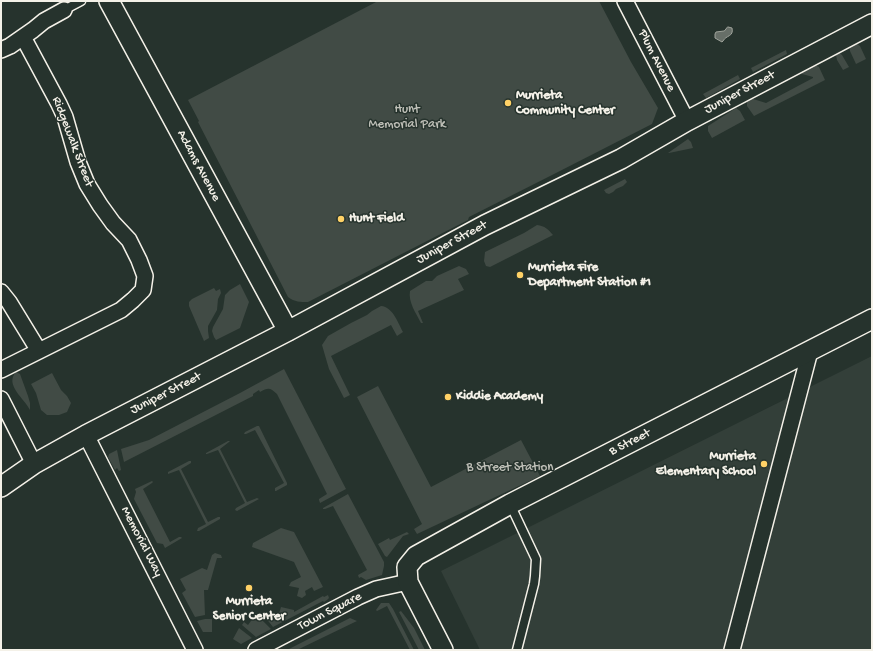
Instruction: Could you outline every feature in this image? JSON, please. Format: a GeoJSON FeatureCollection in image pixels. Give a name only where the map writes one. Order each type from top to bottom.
{"type":"FeatureCollection","features":[{"type":"Feature","properties":{"kind":"street","name":"Adams Avenue"},"geometry":{"type":"LineString","coordinates":[[110,1],[288,331]]}},
{"type":"Feature","properties":{"kind":"street","name":"Plum Avenue"},"geometry":{"type":"LineString","coordinates":[[625,1],[687,121]]}},
{"type":"Feature","properties":{"kind":"street"},"geometry":{"type":"LineString","coordinates":[[1,50],[10,46],[44,21],[64,10]]}},
{"type":"Feature","properties":{"kind":"street","name":"Juniper Street"},"geometry":{"type":"LineString","coordinates":[[1,487],[34,464],[86,434],[288,331],[485,225],[621,159],[687,121],[872,24]]}},
{"type":"Feature","properties":{"kind":"street","name":"Ridgewalk Street"},"geometry":{"type":"LineString","coordinates":[[1,370],[121,310],[142,290],[145,276],[139,260],[128,240],[109,217],[87,184],[78,162],[59,104],[23,37]]}},
{"type":"Feature","properties":{"kind":"street"},"geometry":{"type":"LineString","coordinates":[[1,292],[39,351]]}},
{"type":"Feature","properties":{"kind":"street","name":"B Street"},"geometry":{"type":"LineString","coordinates":[[408,582],[407,567],[416,556],[510,504],[872,319]]}},
{"type":"Feature","properties":{"kind":"street"},"geometry":{"type":"LineString","coordinates":[[732,650],[810,351]]}},
{"type":"Feature","properties":{"kind":"street"},"geometry":{"type":"LineString","coordinates":[[1,399],[34,464]]}},
{"type":"Feature","properties":{"kind":"street","name":"Memorial Way"},"geometry":{"type":"LineString","coordinates":[[86,434],[195,650]]}},
{"type":"Feature","properties":{"kind":"street","name":"Juniper Street"},"geometry":{"type":"LineString","coordinates":[[1,475],[34,464]]}},
{"type":"Feature","properties":{"kind":"street"},"geometry":{"type":"LineString","coordinates":[[408,582],[443,650]]}},
{"type":"Feature","properties":{"kind":"street","name":"Town Square"},"geometry":{"type":"LineString","coordinates":[[256,650],[358,597],[376,589],[408,582]]}},
{"type":"Feature","properties":{"kind":"lane"},"geometry":{"type":"LineString","coordinates":[[64,10],[81,1]]}},
{"type":"Feature","properties":{"kind":"lane"},"geometry":{"type":"LineString","coordinates":[[510,504],[536,559],[534,584],[517,650]]}},
{"type":"Feature","properties":{"kind":"shaded area"},"geometry":{"type":"Polygon","coordinates":[[[728,27],[732,28],[732,33],[722,42],[715,38],[716,32],[724,31],[728,27]]]}},
{"type":"Feature","properties":{"kind":"shaded area","name":"Murrieta Elementary School"},"geometry":{"type":"Polygon","coordinates":[[[872,356],[872,650],[480,650],[441,571],[872,356]]]}},
{"type":"Feature","properties":{"kind":"green space","name":"Hunt Memorial Park"},"geometry":{"type":"Polygon","coordinates":[[[378,1],[599,1],[631,62],[658,108],[652,124],[469,217],[468,220],[308,302],[295,301],[288,297],[188,100],[378,1]]]}},
{"type":"Feature","properties":{"kind":"green space"},"geometry":{"type":"Polygon","coordinates":[[[857,44],[860,46],[866,59],[856,64],[850,51],[850,47],[857,44]]]}},
{"type":"Feature","properties":{"kind":"green space"},"geometry":{"type":"Polygon","coordinates":[[[786,50],[787,54],[753,72],[751,68],[786,50]]]}},
{"type":"Feature","properties":{"kind":"green space"},"geometry":{"type":"Polygon","coordinates":[[[839,52],[849,67],[843,70],[837,60],[836,55],[839,52]]]}},
{"type":"Feature","properties":{"kind":"green space"},"geometry":{"type":"Polygon","coordinates":[[[815,65],[819,67],[825,80],[754,116],[747,106],[747,101],[750,98],[766,103],[813,78],[802,74],[802,72],[815,65]]]}},
{"type":"Feature","properties":{"kind":"green space"},"geometry":{"type":"Polygon","coordinates":[[[738,75],[740,79],[706,98],[703,94],[738,75]]]}},
{"type":"Feature","properties":{"kind":"green space"},"geometry":{"type":"Polygon","coordinates":[[[736,108],[740,111],[745,120],[712,138],[708,131],[708,126],[736,108]]]}},
{"type":"Feature","properties":{"kind":"green space"},"geometry":{"type":"Polygon","coordinates":[[[688,139],[693,148],[668,153],[688,139]]]}},
{"type":"Feature","properties":{"kind":"green space"},"geometry":{"type":"Polygon","coordinates":[[[625,179],[627,182],[613,192],[609,194],[604,190],[625,179]]]}},
{"type":"Feature","properties":{"kind":"green space"},"geometry":{"type":"Polygon","coordinates":[[[537,225],[546,228],[553,235],[490,267],[486,266],[484,261],[485,252],[537,225]]]}},
{"type":"Feature","properties":{"kind":"green space"},"geometry":{"type":"Polygon","coordinates":[[[459,266],[466,269],[469,274],[458,279],[464,290],[418,311],[423,323],[421,323],[411,303],[410,291],[426,281],[432,281],[437,276],[459,266]]]}},
{"type":"Feature","properties":{"kind":"green space"},"geometry":{"type":"Polygon","coordinates":[[[240,284],[249,302],[240,328],[216,340],[212,331],[223,309],[225,295],[240,284]]]}},
{"type":"Feature","properties":{"kind":"green space"},"geometry":{"type":"Polygon","coordinates":[[[214,288],[216,291],[220,289],[221,293],[218,299],[217,310],[208,326],[209,338],[204,341],[189,306],[189,302],[214,288]]]}},
{"type":"Feature","properties":{"kind":"green space"},"geometry":{"type":"Polygon","coordinates":[[[381,306],[392,312],[403,332],[397,336],[391,325],[331,356],[350,395],[344,398],[329,369],[322,345],[328,336],[381,306]]]}},
{"type":"Feature","properties":{"kind":"green space"},"geometry":{"type":"Polygon","coordinates":[[[284,369],[346,489],[320,503],[319,499],[327,494],[277,394],[273,390],[269,389],[265,389],[260,392],[259,390],[253,394],[253,396],[124,462],[121,449],[149,440],[284,369]]]}},
{"type":"Feature","properties":{"kind":"green space"},"geometry":{"type":"Polygon","coordinates":[[[16,372],[20,374],[30,403],[30,410],[17,392],[12,382],[16,372]]]}},
{"type":"Feature","properties":{"kind":"green space"},"geometry":{"type":"Polygon","coordinates":[[[52,373],[61,390],[71,403],[67,412],[59,415],[47,415],[41,410],[36,393],[31,384],[52,373]]]}},
{"type":"Feature","properties":{"kind":"green space","name":"B Street Station"},"geometry":{"type":"Polygon","coordinates":[[[378,386],[431,487],[521,440],[540,476],[417,534],[414,529],[422,524],[357,397],[378,386]]]}},
{"type":"Feature","properties":{"kind":"green space"},"geometry":{"type":"Polygon","coordinates":[[[259,426],[287,483],[287,485],[276,491],[275,488],[284,483],[255,430],[244,434],[259,426]]]}},
{"type":"Feature","properties":{"kind":"green space"},"geometry":{"type":"Polygon","coordinates":[[[230,441],[220,449],[247,502],[257,498],[259,499],[237,511],[235,510],[236,508],[245,503],[218,450],[206,454],[230,441]]]}},
{"type":"Feature","properties":{"kind":"green space"},"geometry":{"type":"Polygon","coordinates":[[[117,450],[121,470],[119,471],[117,468],[115,470],[108,457],[109,454],[117,450]]]}},
{"type":"Feature","properties":{"kind":"green space"},"geometry":{"type":"Polygon","coordinates":[[[191,461],[191,463],[181,469],[208,522],[220,517],[220,519],[199,531],[197,531],[198,528],[206,524],[179,470],[168,474],[168,472],[191,461]]]}},
{"type":"Feature","properties":{"kind":"green space"},"geometry":{"type":"Polygon","coordinates":[[[152,481],[152,483],[143,489],[170,542],[179,537],[182,538],[165,548],[163,544],[157,543],[134,499],[136,492],[135,489],[152,481]]]}},
{"type":"Feature","properties":{"kind":"green space"},"geometry":{"type":"Polygon","coordinates":[[[348,494],[384,562],[382,575],[366,580],[361,577],[359,578],[358,575],[367,570],[333,506],[323,509],[348,494]]]}},
{"type":"Feature","properties":{"kind":"green space"},"geometry":{"type":"Polygon","coordinates":[[[281,528],[294,532],[323,587],[314,591],[312,587],[305,591],[306,595],[302,598],[297,596],[299,588],[289,586],[291,582],[301,577],[294,562],[252,547],[253,543],[281,528]]]}},
{"type":"Feature","properties":{"kind":"green space"},"geometry":{"type":"Polygon","coordinates":[[[407,532],[409,534],[403,536],[387,557],[385,556],[378,544],[389,538],[390,540],[407,532]]]}},
{"type":"Feature","properties":{"kind":"green space"},"geometry":{"type":"Polygon","coordinates":[[[215,553],[221,555],[222,558],[217,558],[208,590],[204,590],[205,615],[195,617],[182,593],[186,590],[180,579],[202,568],[207,570],[212,555],[215,553]]]}},
{"type":"Feature","properties":{"kind":"green space"},"geometry":{"type":"Polygon","coordinates":[[[328,595],[329,598],[324,602],[323,601],[273,627],[265,617],[270,614],[278,617],[281,607],[294,610],[294,612],[323,596],[328,595]]]}},
{"type":"Feature","properties":{"kind":"green space"},"geometry":{"type":"Polygon","coordinates":[[[381,603],[389,603],[414,650],[410,650],[387,606],[377,611],[376,610],[381,603]]]}},
{"type":"Feature","properties":{"kind":"green space"},"geometry":{"type":"Polygon","coordinates":[[[401,611],[414,628],[425,650],[419,650],[399,612],[401,611]]]}},
{"type":"Feature","properties":{"kind":"green space"},"geometry":{"type":"Polygon","coordinates":[[[256,614],[271,629],[256,637],[242,625],[244,622],[248,625],[256,614]]]}},
{"type":"Feature","properties":{"kind":"green space"},"geometry":{"type":"Polygon","coordinates":[[[350,618],[357,621],[297,650],[287,650],[350,618]]]}},
{"type":"Feature","properties":{"kind":"green space"},"geometry":{"type":"Polygon","coordinates":[[[212,619],[212,632],[203,632],[197,621],[212,619]]]}},
{"type":"Feature","properties":{"kind":"green space"},"geometry":{"type":"Polygon","coordinates":[[[239,628],[252,638],[241,644],[233,639],[239,628]]]}},
{"type":"Feature","properties":{"kind":"place","name":"Murrieta Community Center"},"geometry":{"type":"Point","coordinates":[508,103]}},
{"type":"Feature","properties":{"kind":"place","name":"Hunt Field"},"geometry":{"type":"Point","coordinates":[341,219]}},
{"type":"Feature","properties":{"kind":"place","name":"Murrieta Fire Department Station #1"},"geometry":{"type":"Point","coordinates":[520,275]}},
{"type":"Feature","properties":{"kind":"place","name":"Kiddie Academy"},"geometry":{"type":"Point","coordinates":[448,397]}},
{"type":"Feature","properties":{"kind":"place","name":"Murrieta Elementary School"},"geometry":{"type":"Point","coordinates":[764,464]}},
{"type":"Feature","properties":{"kind":"place","name":"Murrieta Senior Center"},"geometry":{"type":"Point","coordinates":[249,588]}}]}
